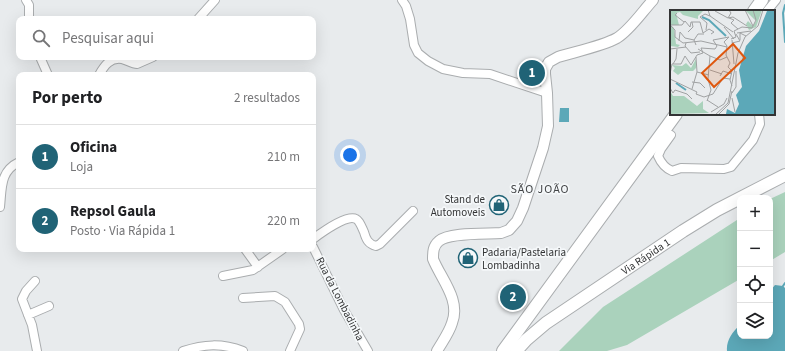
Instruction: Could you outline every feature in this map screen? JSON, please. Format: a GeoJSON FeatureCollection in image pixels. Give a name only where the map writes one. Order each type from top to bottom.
{"type":"FeatureCollection","features":[{"type":"Feature","properties":{"kind":"highway"},"geometry":{"type":"LineString","coordinates":[[755,10],[762,0]]}},
{"type":"Feature","properties":{"kind":"highway"},"geometry":{"type":"LineString","coordinates":[[503,351],[675,115]]}},
{"type":"Feature","properties":{"kind":"highway","name":"Via Rápida 1"},"geometry":{"type":"LineString","coordinates":[[516,351],[526,340],[546,323],[637,261],[683,231],[752,191],[785,175]]}},
{"type":"Feature","properties":{"kind":"main road"},"geometry":{"type":"LineString","coordinates":[[437,351],[452,324],[454,311],[452,298],[433,259],[434,249],[438,242],[446,237],[501,233],[509,230],[517,221],[523,208],[543,148],[548,126],[545,74],[547,66],[552,60],[617,38],[653,0]]}},
{"type":"Feature","properties":{"kind":"street"},"geometry":{"type":"LineString","coordinates":[[26,0],[29,16]]}},
{"type":"Feature","properties":{"kind":"street"},"geometry":{"type":"LineString","coordinates":[[201,16],[215,0]]}},
{"type":"Feature","properties":{"kind":"street"},"geometry":{"type":"LineString","coordinates":[[402,0],[406,6],[410,19],[414,45],[418,53],[428,61],[443,69],[463,73],[490,74],[547,93]]}},
{"type":"Feature","properties":{"kind":"street"},"geometry":{"type":"LineString","coordinates":[[768,10],[776,0]]}},
{"type":"Feature","properties":{"kind":"street"},"geometry":{"type":"LineString","coordinates":[[41,60],[47,72]]}},
{"type":"Feature","properties":{"kind":"street"},"geometry":{"type":"LineString","coordinates":[[100,72],[108,62],[113,60]]}},
{"type":"Feature","properties":{"kind":"street"},"geometry":{"type":"LineString","coordinates":[[125,60],[137,64],[146,60]]}},
{"type":"Feature","properties":{"kind":"street"},"geometry":{"type":"LineString","coordinates":[[671,135],[661,148],[658,156],[667,169],[672,171],[682,168],[724,170],[731,167],[753,140],[760,124],[759,115]]}},
{"type":"Feature","properties":{"kind":"street"},"geometry":{"type":"LineString","coordinates":[[0,207],[3,177],[7,171],[16,164]]}},
{"type":"Feature","properties":{"kind":"street"},"geometry":{"type":"LineString","coordinates":[[316,237],[330,227],[352,218],[359,222],[367,241],[376,246],[380,244],[413,211]]}},
{"type":"Feature","properties":{"kind":"street"},"geometry":{"type":"LineString","coordinates":[[247,252],[258,267]]}},
{"type":"Feature","properties":{"kind":"street"},"geometry":{"type":"LineString","coordinates":[[224,276],[250,272],[279,252]]}},
{"type":"Feature","properties":{"kind":"street","name":"Rua da Lombadinha"},"geometry":{"type":"LineString","coordinates":[[315,252],[344,310],[368,351]]}},
{"type":"Feature","properties":{"kind":"street"},"geometry":{"type":"LineString","coordinates":[[35,281],[26,291],[22,299],[32,325],[37,351]]}},
{"type":"Feature","properties":{"kind":"street"},"geometry":{"type":"LineString","coordinates":[[243,298],[276,296],[285,302],[299,324],[300,329],[290,351]]}},
{"type":"Feature","properties":{"kind":"street"},"geometry":{"type":"LineString","coordinates":[[28,315],[49,306]]}},
{"type":"Feature","properties":{"kind":"street"},"geometry":{"type":"LineString","coordinates":[[183,351],[205,345],[221,345],[243,351]]}},
{"type":"Feature","properties":{"kind":"green space"},"geometry":{"type":"Polygon","coordinates":[[[785,192],[785,252],[773,259],[773,231],[773,198],[785,192]]]}},
{"type":"Feature","properties":{"kind":"green space"},"geometry":{"type":"Polygon","coordinates":[[[737,220],[737,281],[627,345],[607,351],[559,351],[603,307],[737,220]]]}},
{"type":"Feature","properties":{"kind":"water"},"geometry":{"type":"Polygon","coordinates":[[[560,108],[569,108],[569,122],[559,122],[560,108]]]}},
{"type":"Feature","properties":{"kind":"water"},"geometry":{"type":"Polygon","coordinates":[[[775,285],[783,286],[785,288],[785,351],[727,351],[727,344],[730,337],[737,328],[737,339],[773,339],[773,287],[775,285]]]}},
{"type":"Feature","properties":{"kind":"waterway"},"geometry":{"type":"LineString","coordinates":[[785,5],[783,13],[785,42]]}},
{"type":"Feature","properties":{"kind":"place","name":"Oficina"},"geometry":{"type":"Point","coordinates":[532,73]}},
{"type":"Feature","properties":{"kind":"place","name":"Stand de Automoveis"},"geometry":{"type":"Point","coordinates":[499,205]}},
{"type":"Feature","properties":{"kind":"place","name":"Padaria/Pastelaria Lombadinha"},"geometry":{"type":"Point","coordinates":[468,258]}},
{"type":"Feature","properties":{"kind":"place","name":"Repsol Gaula"},"geometry":{"type":"Point","coordinates":[513,297]}},
{"type":"Feature","properties":{"kind":"district","name":"SÃO JOÃO"},"geometry":{"type":"Point","coordinates":[540,189]}}]}
